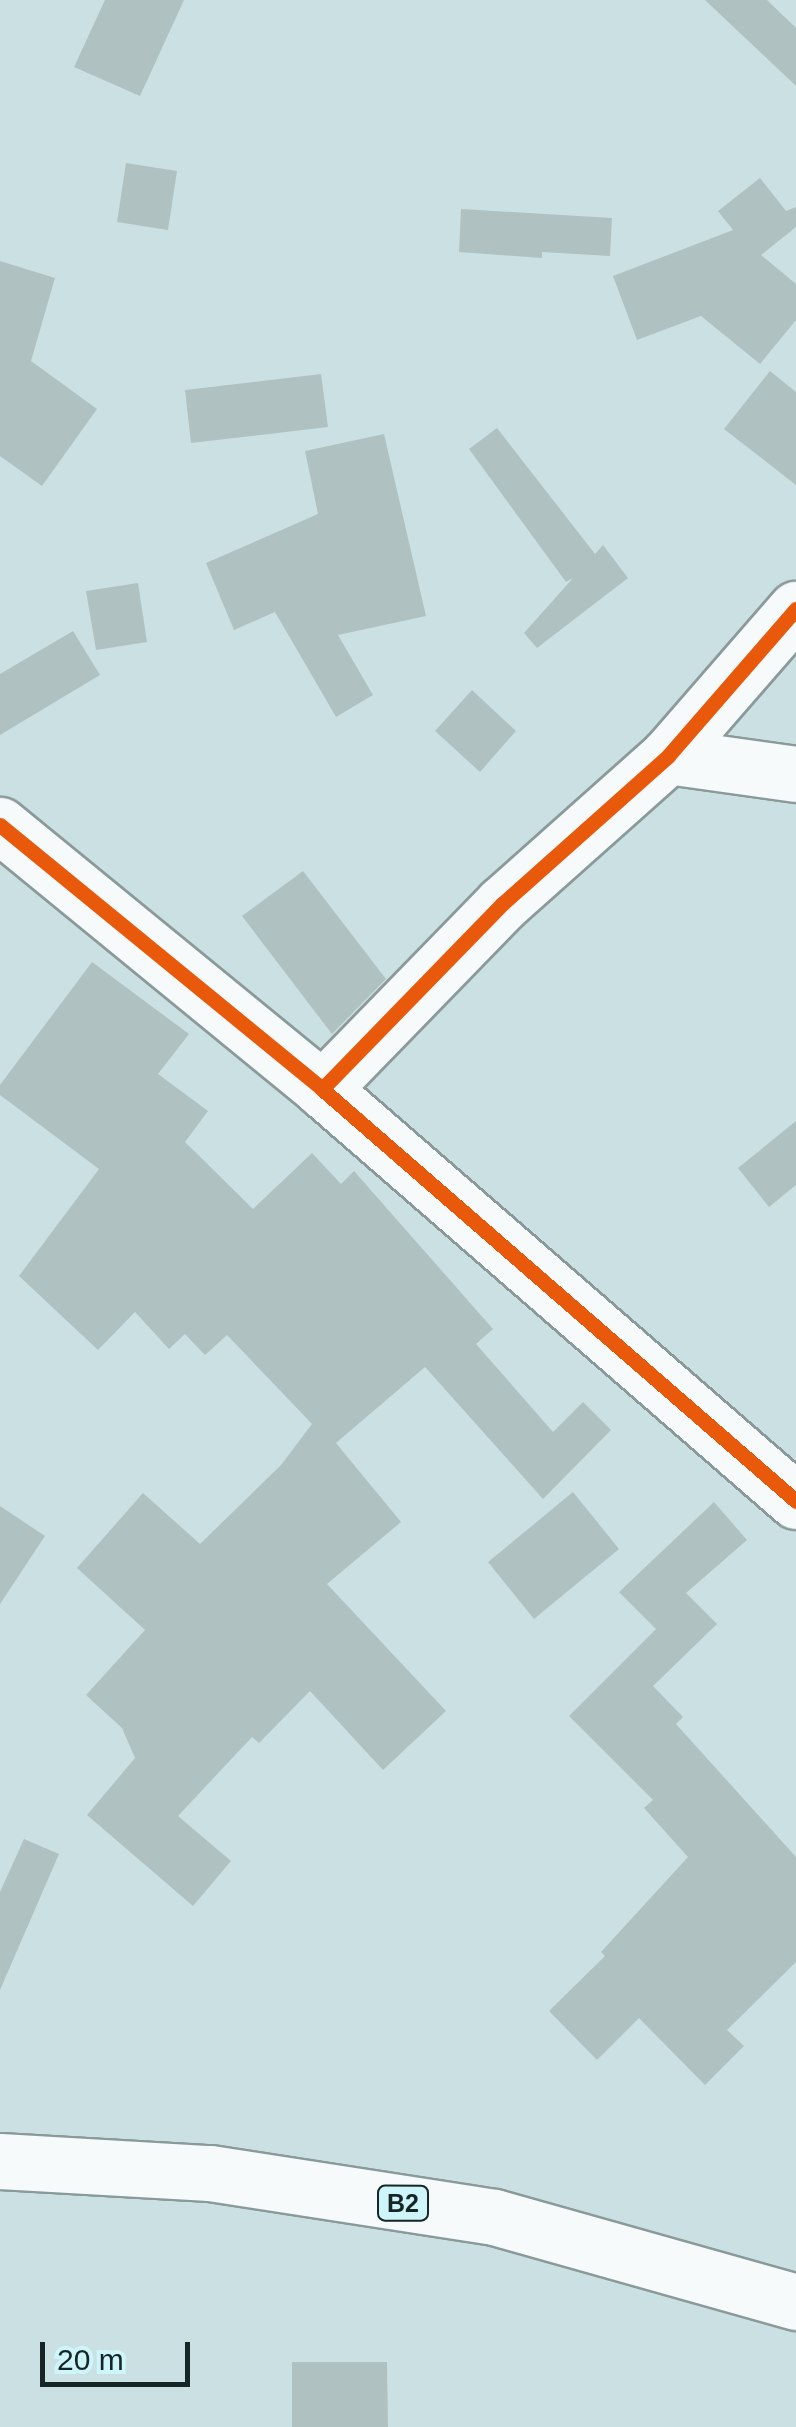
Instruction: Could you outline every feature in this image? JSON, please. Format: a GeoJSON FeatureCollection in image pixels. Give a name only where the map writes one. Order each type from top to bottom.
{"type":"FeatureCollection","features":[{"type":"Feature","properties":{"kind":"main road"},"geometry":{"type":"LineString","coordinates":[[322,1089],[502,904],[668,756],[796,609]]}},
{"type":"Feature","properties":{"kind":"main road"},"geometry":{"type":"LineString","coordinates":[[668,756],[796,774]]}},
{"type":"Feature","properties":{"kind":"main road"},"geometry":{"type":"LineString","coordinates":[[0,825],[322,1089],[796,1501]]}},
{"type":"Feature","properties":{"kind":"main road","name":"B2"},"geometry":{"type":"LineString","coordinates":[[0,2161],[210,2173],[494,2217],[796,2302]]}},
{"type":"Feature","properties":{"kind":"building"},"geometry":{"type":"Polygon","coordinates":[[[105,0],[184,0],[140,96],[74,67],[105,0]]]}},
{"type":"Feature","properties":{"kind":"building"},"geometry":{"type":"Polygon","coordinates":[[[705,0],[767,0],[796,28],[796,86],[705,0]]]}},
{"type":"Feature","properties":{"kind":"building"},"geometry":{"type":"Polygon","coordinates":[[[126,163],[177,171],[168,230],[117,222],[126,163]]]}},
{"type":"Feature","properties":{"kind":"building"},"geometry":{"type":"Polygon","coordinates":[[[760,178],[786,211],[796,207],[796,227],[761,255],[796,284],[796,320],[760,364],[701,316],[637,340],[613,276],[733,230],[718,211],[760,178]]]}},
{"type":"Feature","properties":{"kind":"building"},"geometry":{"type":"Polygon","coordinates":[[[461,209],[612,218],[610,256],[542,252],[542,258],[459,252],[461,209]]]}},
{"type":"Feature","properties":{"kind":"building"},"geometry":{"type":"Polygon","coordinates":[[[0,261],[55,278],[31,361],[97,409],[42,486],[0,456],[0,261]]]}},
{"type":"Feature","properties":{"kind":"building"},"geometry":{"type":"Polygon","coordinates":[[[770,371],[796,392],[796,485],[724,429],[770,371]]]}},
{"type":"Feature","properties":{"kind":"building"},"geometry":{"type":"Polygon","coordinates":[[[321,374],[328,427],[191,443],[185,390],[321,374]]]}},
{"type":"Feature","properties":{"kind":"building"},"geometry":{"type":"Polygon","coordinates":[[[497,428],[595,554],[603,545],[628,578],[537,648],[524,633],[573,578],[566,582],[469,449],[497,428]]]}},
{"type":"Feature","properties":{"kind":"building"},"geometry":{"type":"Polygon","coordinates":[[[384,434],[426,616],[338,635],[373,695],[336,717],[275,612],[234,630],[206,563],[318,514],[305,451],[384,434]]]}},
{"type":"Feature","properties":{"kind":"building"},"geometry":{"type":"Polygon","coordinates":[[[138,583],[147,642],[96,650],[86,591],[138,583]]]}},
{"type":"Feature","properties":{"kind":"building"},"geometry":{"type":"Polygon","coordinates":[[[73,631],[100,675],[0,735],[0,674],[73,631]]]}},
{"type":"Feature","properties":{"kind":"building"},"geometry":{"type":"Polygon","coordinates":[[[472,690],[516,731],[480,772],[435,731],[472,690]]]}},
{"type":"Feature","properties":{"kind":"building"},"geometry":{"type":"Polygon","coordinates":[[[303,871],[386,979],[332,1034],[242,916],[303,871]]]}},
{"type":"Feature","properties":{"kind":"building"},"geometry":{"type":"Polygon","coordinates":[[[92,962],[189,1034],[158,1074],[208,1111],[185,1142],[253,1209],[312,1153],[341,1184],[354,1171],[493,1329],[476,1344],[553,1432],[583,1402],[611,1430],[543,1499],[425,1367],[336,1443],[401,1522],[327,1584],[446,1711],[383,1770],[310,1691],[259,1743],[252,1737],[178,1816],[231,1861],[193,1906],[87,1815],[135,1758],[122,1728],[86,1695],[145,1630],[77,1568],[143,1493],[200,1544],[281,1465],[312,1424],[227,1335],[205,1355],[185,1334],[169,1349],[135,1312],[98,1350],[19,1276],[99,1169],[0,1095],[0,1085],[92,962]]]}},
{"type":"Feature","properties":{"kind":"building"},"geometry":{"type":"Polygon","coordinates":[[[796,1121],[796,1185],[769,1207],[738,1168],[796,1121]]]}},
{"type":"Feature","properties":{"kind":"building"},"geometry":{"type":"Polygon","coordinates":[[[573,1492],[619,1549],[534,1619],[488,1562],[573,1492]]]}},
{"type":"Feature","properties":{"kind":"building"},"geometry":{"type":"Polygon","coordinates":[[[714,1502],[747,1540],[686,1593],[717,1624],[653,1686],[683,1717],[676,1724],[796,1857],[796,1962],[727,2030],[744,2046],[705,2085],[639,2018],[597,2060],[549,2011],[605,1956],[601,1952],[688,1857],[644,1808],[653,1800],[569,1716],[656,1629],[619,1592],[714,1502]]]}},
{"type":"Feature","properties":{"kind":"building"},"geometry":{"type":"Polygon","coordinates":[[[0,1506],[45,1536],[0,1604],[0,1506]]]}},
{"type":"Feature","properties":{"kind":"building"},"geometry":{"type":"Polygon","coordinates":[[[24,1839],[59,1854],[0,1990],[0,1892],[24,1839]]]}},
{"type":"Feature","properties":{"kind":"building"},"geometry":{"type":"Polygon","coordinates":[[[292,2362],[387,2362],[388,2427],[292,2427],[292,2362]]]}},
{"type":"Feature","properties":{"kind":"cycle path"},"geometry":{"type":"LineString","coordinates":[[322,1089],[502,904],[668,756],[796,609]]}},
{"type":"Feature","properties":{"kind":"cycle path"},"geometry":{"type":"LineString","coordinates":[[0,825],[322,1089],[796,1501]]}}]}
